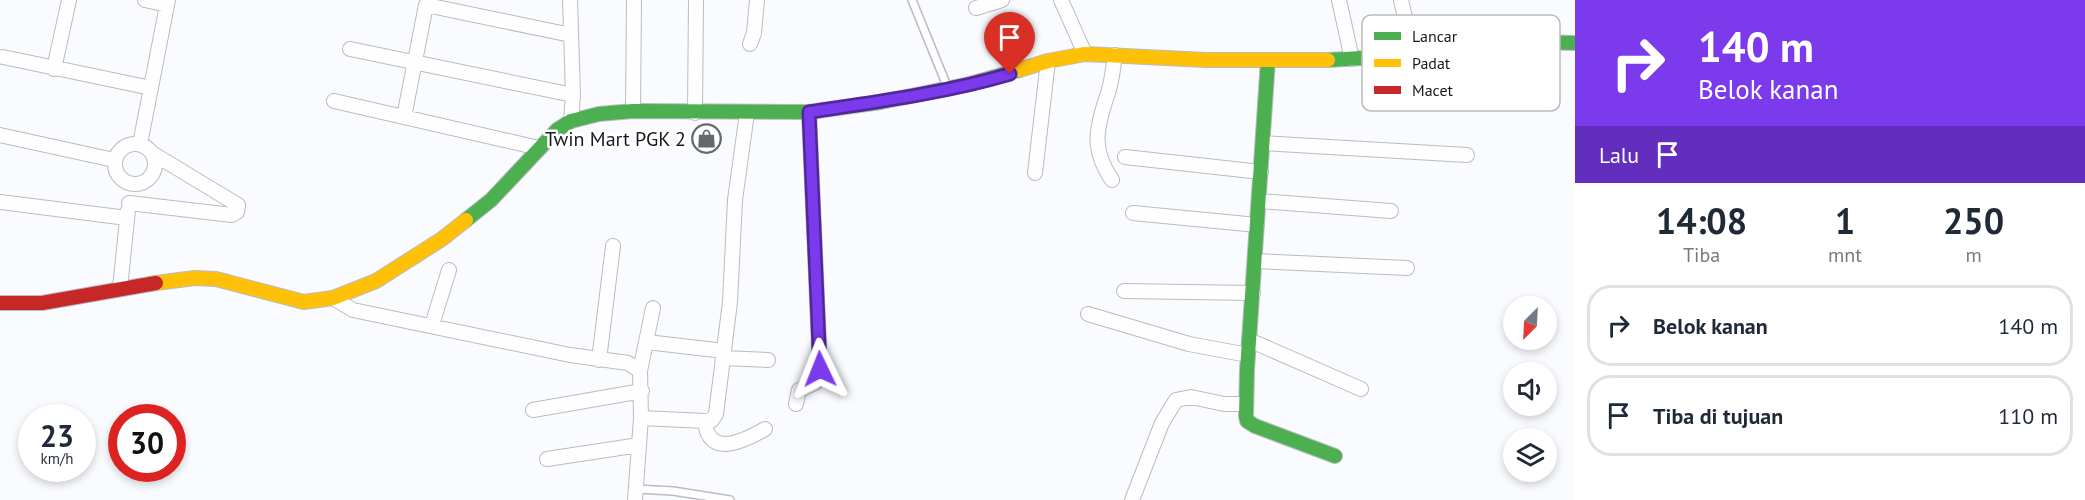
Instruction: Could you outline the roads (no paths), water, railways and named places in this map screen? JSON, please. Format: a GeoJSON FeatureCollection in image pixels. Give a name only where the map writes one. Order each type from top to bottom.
{"type":"FeatureCollection","features":[{"type":"Feature","properties":{"kind":"street"},"geometry":{"type":"LineString","coordinates":[[54,69],[69,0]]}},
{"type":"Feature","properties":{"kind":"street"},"geometry":{"type":"LineString","coordinates":[[140,144],[168,3],[145,0]]}},
{"type":"Feature","properties":{"kind":"street"},"geometry":{"type":"LineString","coordinates":[[570,0],[573,95],[571,121]]}},
{"type":"Feature","properties":{"kind":"street"},"geometry":{"type":"LineString","coordinates":[[633,111],[634,0]]}},
{"type":"Feature","properties":{"kind":"street"},"geometry":{"type":"LineString","coordinates":[[695,113],[696,0]]}},
{"type":"Feature","properties":{"kind":"street"},"geometry":{"type":"LineString","coordinates":[[750,44],[754,33],[757,0]]}},
{"type":"Feature","properties":{"kind":"street"},"geometry":{"type":"LineString","coordinates":[[1061,0],[1085,54]]}},
{"type":"Feature","properties":{"kind":"street"},"geometry":{"type":"LineString","coordinates":[[1339,0],[1352,59]]}},
{"type":"Feature","properties":{"kind":"street"},"geometry":{"type":"LineString","coordinates":[[1401,0],[1404,15]]}},
{"type":"Feature","properties":{"kind":"street"},"geometry":{"type":"LineString","coordinates":[[405,117],[427,2],[571,35]]}},
{"type":"Feature","properties":{"kind":"street"},"geometry":{"type":"LineString","coordinates":[[1560,42],[1575,43]]}},
{"type":"Feature","properties":{"kind":"street"},"geometry":{"type":"LineString","coordinates":[[350,49],[573,95]]}},
{"type":"Feature","properties":{"kind":"street"},"geometry":{"type":"LineString","coordinates":[[0,303],[42,303],[120,288],[206,278],[304,302],[333,298],[376,281],[442,239],[491,200],[557,130],[571,121],[599,114],[633,111],[809,112],[881,102],[948,88],[995,78],[1048,61],[1085,54],[1206,60],[1362,58]]}},
{"type":"Feature","properties":{"kind":"street"},"geometry":{"type":"LineString","coordinates":[[1112,180],[1099,157],[1097,130],[1108,95],[1115,55]]}},
{"type":"Feature","properties":{"kind":"street"},"geometry":{"type":"LineString","coordinates":[[3,57],[151,88]]}},
{"type":"Feature","properties":{"kind":"street"},"geometry":{"type":"LineString","coordinates":[[1268,60],[1246,416],[1250,423],[1335,456]]}},
{"type":"Feature","properties":{"kind":"street"},"geometry":{"type":"LineString","coordinates":[[1035,172],[1048,61]]}},
{"type":"Feature","properties":{"kind":"street"},"geometry":{"type":"LineString","coordinates":[[334,101],[539,148]]}},
{"type":"Feature","properties":{"kind":"street"},"geometry":{"type":"LineString","coordinates":[[796,404],[799,390],[815,383],[820,369],[809,112]]}},
{"type":"Feature","properties":{"kind":"street"},"geometry":{"type":"LineString","coordinates":[[641,418],[705,422],[712,420],[716,414],[730,302],[735,201],[747,113]]}},
{"type":"Feature","properties":{"kind":"street"},"geometry":{"type":"LineString","coordinates":[[0,135],[114,160]]}},
{"type":"Feature","properties":{"kind":"street"},"geometry":{"type":"LineString","coordinates":[[1263,143],[1467,156]]}},
{"type":"Feature","properties":{"kind":"street"},"geometry":{"type":"LineString","coordinates":[[129,202],[232,215],[237,212],[238,205],[140,144],[123,147],[114,160],[117,176],[131,184],[146,181],[155,168],[152,153]]}},
{"type":"Feature","properties":{"kind":"street"},"geometry":{"type":"LineString","coordinates":[[1125,158],[1261,172]]}},
{"type":"Feature","properties":{"kind":"street"},"geometry":{"type":"LineString","coordinates":[[120,288],[131,184]]}},
{"type":"Feature","properties":{"kind":"street"},"geometry":{"type":"LineString","coordinates":[[1259,201],[1391,211]]}},
{"type":"Feature","properties":{"kind":"street"},"geometry":{"type":"LineString","coordinates":[[0,202],[128,218]]}},
{"type":"Feature","properties":{"kind":"street"},"geometry":{"type":"LineString","coordinates":[[1133,213],[1257,225]]}},
{"type":"Feature","properties":{"kind":"street"},"geometry":{"type":"LineString","coordinates":[[599,360],[613,246]]}},
{"type":"Feature","properties":{"kind":"street"},"geometry":{"type":"LineString","coordinates":[[1255,261],[1407,268]]}},
{"type":"Feature","properties":{"kind":"street"},"geometry":{"type":"LineString","coordinates":[[432,325],[449,270]]}},
{"type":"Feature","properties":{"kind":"street"},"geometry":{"type":"LineString","coordinates":[[1124,291],[1253,293]]}},
{"type":"Feature","properties":{"kind":"street"},"geometry":{"type":"LineString","coordinates":[[333,298],[353,310],[599,360],[628,363],[640,371]]}},
{"type":"Feature","properties":{"kind":"street"},"geometry":{"type":"LineString","coordinates":[[635,494],[641,418],[640,371],[653,308]]}},
{"type":"Feature","properties":{"kind":"street"},"geometry":{"type":"LineString","coordinates":[[1088,314],[1189,344],[1248,355]]}},
{"type":"Feature","properties":{"kind":"street"},"geometry":{"type":"LineString","coordinates":[[1250,340],[1361,389]]}},
{"type":"Feature","properties":{"kind":"street"},"geometry":{"type":"LineString","coordinates":[[647,342],[768,360]]}},
{"type":"Feature","properties":{"kind":"street"},"geometry":{"type":"LineString","coordinates":[[533,410],[642,391]]}},
{"type":"Feature","properties":{"kind":"street"},"geometry":{"type":"LineString","coordinates":[[1132,500],[1162,423],[1176,400],[1191,397],[1224,404],[1246,404]]}},
{"type":"Feature","properties":{"kind":"street"},"geometry":{"type":"LineString","coordinates":[[705,422],[708,436],[724,444],[742,441],[765,429]]}},
{"type":"Feature","properties":{"kind":"street"},"geometry":{"type":"LineString","coordinates":[[547,459],[639,445]]}},
{"type":"Feature","properties":{"kind":"lane"},"geometry":{"type":"LineString","coordinates":[[912,0],[948,88]]}},
{"type":"Feature","properties":{"kind":"lane"},"geometry":{"type":"LineString","coordinates":[[635,494],[693,493],[730,500]]}},
{"type":"Feature","properties":{"kind":"place","name":"Twin Mart PGK 2"},"geometry":{"type":"Point","coordinates":[707,139]}}]}
